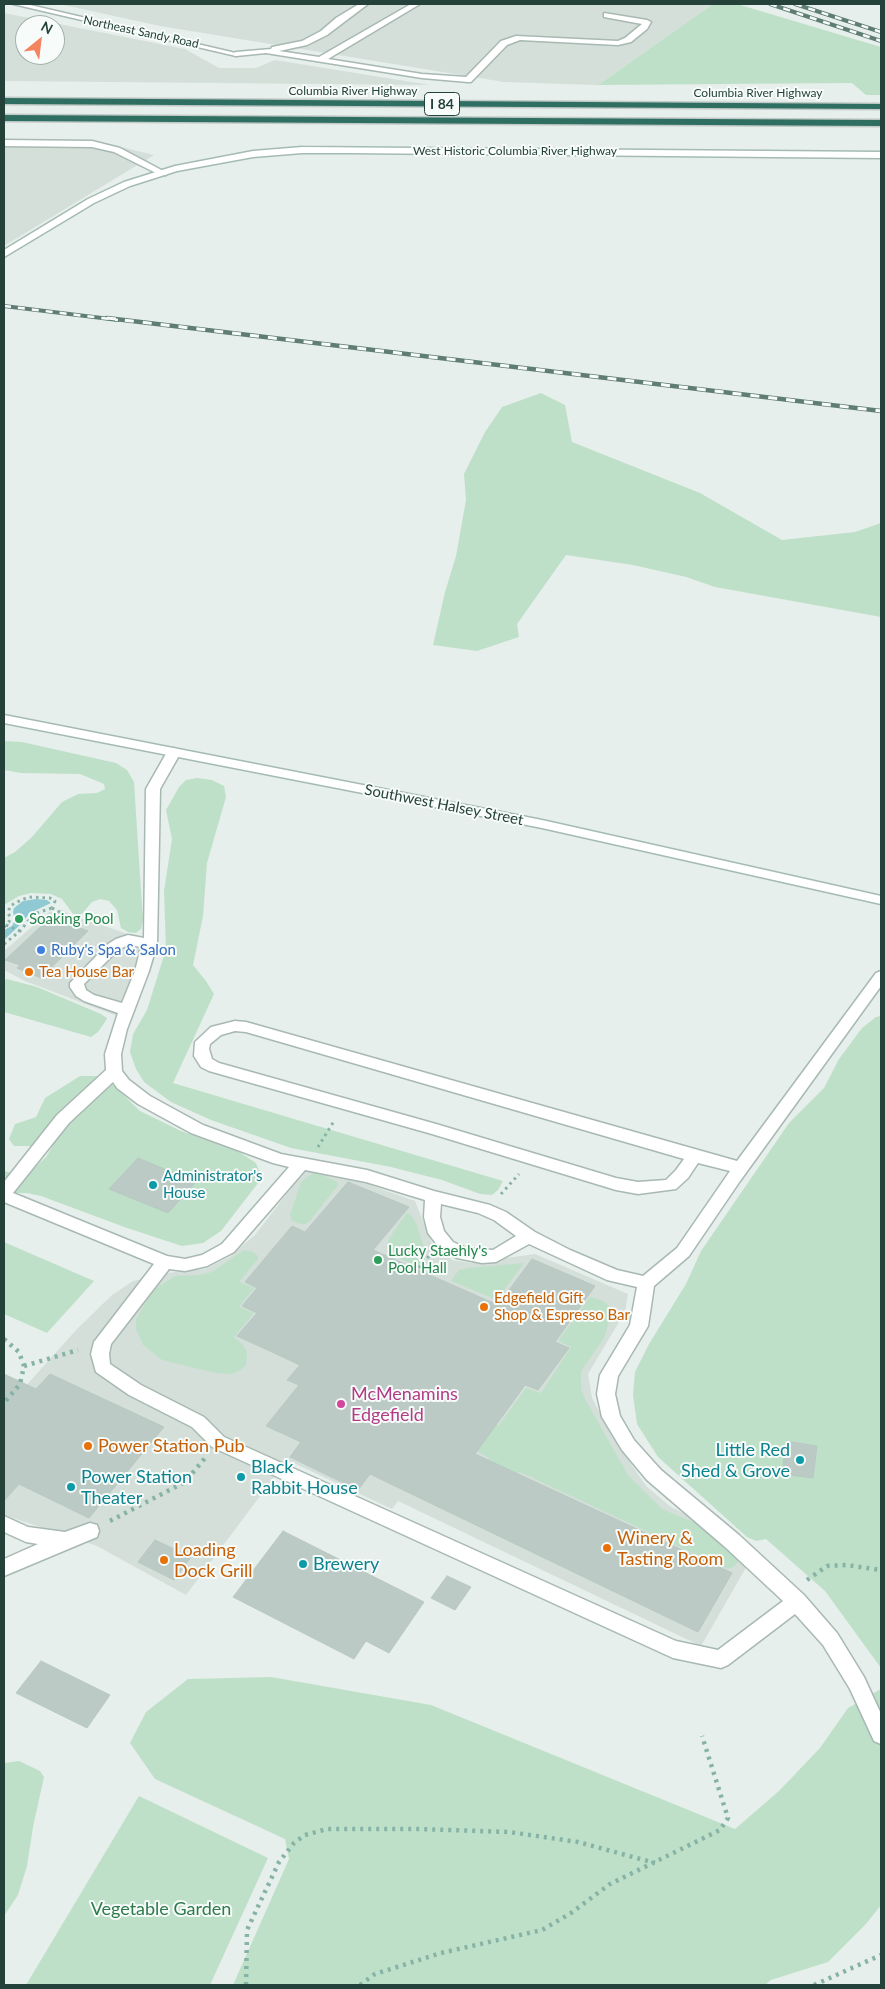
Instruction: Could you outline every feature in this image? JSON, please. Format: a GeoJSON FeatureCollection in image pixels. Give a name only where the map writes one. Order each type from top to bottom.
{"type":"FeatureCollection","features":[{"type":"Feature","properties":{"kind":"highway","name":"Columbia River Highway"},"geometry":{"type":"LineString","coordinates":[[4,100],[881,107]]}},
{"type":"Feature","properties":{"kind":"highway","name":"Columbia River Highway"},"geometry":{"type":"LineString","coordinates":[[4,118],[881,124]]}},
{"type":"Feature","properties":{"kind":"street","name":"Northeast Sandy Road"},"geometry":{"type":"LineString","coordinates":[[17,4],[236,54],[266,51]]}},
{"type":"Feature","properties":{"kind":"street"},"geometry":{"type":"LineString","coordinates":[[266,51],[304,43],[324,33],[339,20],[364,4]]}},
{"type":"Feature","properties":{"kind":"street"},"geometry":{"type":"LineString","coordinates":[[320,60],[416,4]]}},
{"type":"Feature","properties":{"kind":"street"},"geometry":{"type":"LineString","coordinates":[[266,51],[422,76],[468,80],[504,43],[519,38],[618,43],[628,40],[644,28],[647,22],[607,15]]}},
{"type":"Feature","properties":{"kind":"street"},"geometry":{"type":"LineString","coordinates":[[4,143],[92,144],[118,150],[163,173]]}},
{"type":"Feature","properties":{"kind":"street","name":"West Historic Columbia River Highway"},"geometry":{"type":"LineString","coordinates":[[4,254],[91,201],[127,184],[163,173],[237,157],[279,152],[323,150],[881,155]]}},
{"type":"Feature","properties":{"kind":"street","name":"Southwest Halsey Street"},"geometry":{"type":"LineString","coordinates":[[4,719],[542,824],[881,900]]}},
{"type":"Feature","properties":{"kind":"street"},"geometry":{"type":"LineString","coordinates":[[174,752],[153,789],[152,926],[150,944],[142,971],[119,1029],[113,1054],[114,1072],[123,1084],[144,1100],[197,1129],[256,1151],[301,1163],[367,1176],[433,1197],[464,1203],[488,1211],[529,1236],[564,1254],[613,1275],[646,1283]]}},
{"type":"Feature","properties":{"kind":"street"},"geometry":{"type":"LineString","coordinates":[[126,1010],[89,998],[81,993],[77,987],[78,982],[113,947],[121,942],[128,940],[150,944]]}},
{"type":"Feature","properties":{"kind":"street"},"geometry":{"type":"LineString","coordinates":[[881,976],[741,1168],[683,1252],[646,1283],[639,1326],[609,1375],[606,1394],[611,1417],[628,1445],[654,1475],[732,1541],[793,1597],[830,1639],[857,1683],[881,1735]]}},
{"type":"Feature","properties":{"kind":"street"},"geometry":{"type":"LineString","coordinates":[[694,1156],[682,1174],[670,1185],[638,1188],[616,1184],[214,1067],[206,1062],[202,1056],[201,1049],[203,1042],[216,1031],[235,1026],[246,1027],[741,1168]]}},
{"type":"Feature","properties":{"kind":"street"},"geometry":{"type":"LineString","coordinates":[[114,1072],[63,1119],[4,1194],[165,1262],[185,1265],[207,1260],[228,1248],[301,1163]]}},
{"type":"Feature","properties":{"kind":"street"},"geometry":{"type":"LineString","coordinates":[[433,1197],[432,1217],[436,1233],[447,1246],[463,1254],[482,1257],[496,1256],[529,1236]]}},
{"type":"Feature","properties":{"kind":"street"},"geometry":{"type":"LineString","coordinates":[[165,1262],[103,1342],[100,1354],[102,1367],[135,1390],[198,1422],[218,1442],[673,1649],[721,1658],[793,1597]]}},
{"type":"Feature","properties":{"kind":"street"},"geometry":{"type":"LineString","coordinates":[[4,1524],[26,1534],[65,1540]]}},
{"type":"Feature","properties":{"kind":"street"},"geometry":{"type":"LineString","coordinates":[[4,1568],[65,1540],[90,1532]]}},
{"type":"Feature","properties":{"kind":"path"},"geometry":{"type":"LineString","coordinates":[[4,944],[19,930],[34,914],[52,908],[55,901],[50,898],[29,897],[10,906],[8,913],[10,917],[9,922],[6,926],[19,930]]}},
{"type":"Feature","properties":{"kind":"path"},"geometry":{"type":"LineString","coordinates":[[52,908],[80,923]]}},
{"type":"Feature","properties":{"kind":"path"},"geometry":{"type":"LineString","coordinates":[[315,1152],[344,1104]]}},
{"type":"Feature","properties":{"kind":"path"},"geometry":{"type":"LineString","coordinates":[[499,1198],[532,1159]]}},
{"type":"Feature","properties":{"kind":"path"},"geometry":{"type":"LineString","coordinates":[[419,1268],[432,1251]]}},
{"type":"Feature","properties":{"kind":"path"},"geometry":{"type":"LineString","coordinates":[[4,1339],[18,1352],[24,1366],[20,1384],[4,1403]]}},
{"type":"Feature","properties":{"kind":"path"},"geometry":{"type":"LineString","coordinates":[[24,1366],[103,1342]]}},
{"type":"Feature","properties":{"kind":"path"},"geometry":{"type":"LineString","coordinates":[[90,1532],[185,1482],[218,1442]]}},
{"type":"Feature","properties":{"kind":"path"},"geometry":{"type":"LineString","coordinates":[[793,1597],[828,1566],[846,1565],[881,1570]]}},
{"type":"Feature","properties":{"kind":"path"},"geometry":{"type":"LineString","coordinates":[[360,1985],[375,1974],[441,1953],[542,1930],[571,1913],[610,1884],[720,1830],[728,1818],[702,1736]]}},
{"type":"Feature","properties":{"kind":"path"},"geometry":{"type":"LineString","coordinates":[[246,1985],[247,1930],[279,1862],[294,1843],[305,1835],[327,1829],[420,1828],[509,1832],[578,1842],[655,1862]]}},
{"type":"Feature","properties":{"kind":"path"},"geometry":{"type":"LineString","coordinates":[[814,1985],[881,1955]]}},
{"type":"Feature","properties":{"kind":"shaded area"},"geometry":{"type":"Polygon","coordinates":[[[59,4],[713,4],[598,85],[504,82],[160,26],[59,4]]]}},
{"type":"Feature","properties":{"kind":"shaded area"},"geometry":{"type":"Polygon","coordinates":[[[4,13],[15,15],[15,65],[65,65],[65,25],[185,49],[219,68],[256,68],[275,60],[430,85],[4,81],[4,13]]]}},
{"type":"Feature","properties":{"kind":"shaded area"},"geometry":{"type":"Polygon","coordinates":[[[4,141],[96,141],[154,155],[4,246],[4,141]]]}},
{"type":"Feature","properties":{"kind":"shaded area"},"geometry":{"type":"Polygon","coordinates":[[[62,910],[76,918],[88,920],[144,940],[125,1001],[117,1016],[25,981],[4,970],[4,951],[49,912],[62,910]]]}},
{"type":"Feature","properties":{"kind":"shaded area"},"geometry":{"type":"Polygon","coordinates":[[[305,1170],[341,1175],[415,1201],[433,1246],[452,1260],[471,1263],[535,1254],[628,1294],[625,1312],[588,1374],[592,1398],[612,1436],[646,1486],[671,1507],[702,1522],[748,1564],[701,1646],[398,1501],[392,1509],[287,1460],[186,1595],[97,1546],[4,1515],[4,1410],[77,1329],[112,1295],[133,1281],[174,1272],[205,1269],[229,1257],[255,1235],[305,1170]]]}},
{"type":"Feature","properties":{"kind":"green space"},"geometry":{"type":"Polygon","coordinates":[[[713,4],[737,4],[881,47],[881,95],[866,95],[852,83],[598,85],[713,4]]]}},
{"type":"Feature","properties":{"kind":"green space"},"geometry":{"type":"Polygon","coordinates":[[[541,393],[565,405],[572,442],[700,493],[782,540],[855,532],[881,523],[881,617],[715,587],[686,577],[633,565],[566,555],[517,624],[519,637],[477,651],[433,645],[445,592],[456,556],[466,500],[464,474],[485,432],[502,407],[541,393]]]}},
{"type":"Feature","properties":{"kind":"green space"},"geometry":{"type":"Polygon","coordinates":[[[4,741],[22,742],[116,763],[127,770],[134,782],[143,920],[141,929],[136,933],[128,932],[121,928],[117,910],[109,901],[100,899],[92,902],[81,915],[73,914],[62,899],[51,894],[31,893],[19,896],[4,905],[4,858],[15,852],[32,837],[62,802],[78,794],[97,793],[105,789],[104,784],[80,774],[21,773],[4,770],[4,741]]]}},
{"type":"Feature","properties":{"kind":"green space"},"geometry":{"type":"Polygon","coordinates":[[[197,778],[212,780],[224,786],[226,797],[207,863],[203,916],[193,965],[214,994],[173,1083],[503,1181],[498,1190],[492,1195],[480,1194],[442,1180],[391,1167],[291,1148],[211,1120],[171,1102],[144,1082],[136,1069],[130,1052],[133,1034],[147,1010],[166,949],[164,891],[172,839],[166,810],[179,787],[186,780],[197,778]]]}},
{"type":"Feature","properties":{"kind":"green space"},"geometry":{"type":"Polygon","coordinates":[[[7,979],[37,987],[107,1018],[98,1032],[91,1037],[4,1012],[4,980],[7,979]]]}},
{"type":"Feature","properties":{"kind":"green space"},"geometry":{"type":"Polygon","coordinates":[[[881,1016],[881,1668],[825,1591],[766,1539],[756,1541],[747,1537],[658,1457],[637,1424],[633,1395],[635,1372],[649,1344],[686,1284],[701,1251],[789,1123],[824,1088],[839,1059],[862,1028],[876,1017],[881,1016]]]}},
{"type":"Feature","properties":{"kind":"green space"},"geometry":{"type":"Polygon","coordinates":[[[80,1076],[98,1076],[111,1083],[140,1111],[181,1131],[239,1152],[256,1163],[262,1178],[221,1231],[203,1243],[182,1246],[41,1196],[27,1193],[4,1193],[4,1171],[24,1176],[46,1157],[52,1147],[51,1141],[38,1140],[31,1146],[14,1146],[9,1139],[15,1124],[36,1117],[45,1098],[80,1076]]]}},
{"type":"Feature","properties":{"kind":"green space"},"geometry":{"type":"Polygon","coordinates":[[[313,1173],[323,1175],[337,1182],[338,1185],[310,1221],[300,1224],[292,1221],[290,1215],[301,1182],[313,1173]]]}},
{"type":"Feature","properties":{"kind":"green space"},"geometry":{"type":"Polygon","coordinates":[[[407,1213],[410,1214],[416,1223],[425,1250],[424,1264],[420,1267],[396,1257],[388,1249],[388,1241],[407,1213]]]}},
{"type":"Feature","properties":{"kind":"green space"},"geometry":{"type":"Polygon","coordinates":[[[4,1242],[94,1281],[47,1333],[4,1314],[4,1242]]]}},
{"type":"Feature","properties":{"kind":"green space"},"geometry":{"type":"Polygon","coordinates":[[[244,1250],[253,1252],[258,1256],[258,1259],[239,1282],[254,1288],[239,1307],[254,1313],[234,1337],[243,1345],[247,1352],[246,1365],[241,1370],[232,1374],[215,1373],[162,1360],[143,1345],[136,1329],[136,1319],[153,1290],[175,1276],[199,1275],[212,1272],[244,1250]]]}},
{"type":"Feature","properties":{"kind":"green space"},"geometry":{"type":"Polygon","coordinates":[[[524,1263],[497,1300],[451,1281],[459,1270],[467,1268],[524,1263]]]}},
{"type":"Feature","properties":{"kind":"green space"},"geometry":{"type":"Polygon","coordinates":[[[590,1297],[607,1304],[612,1313],[604,1338],[581,1371],[581,1389],[586,1401],[628,1475],[662,1509],[698,1524],[711,1532],[739,1560],[734,1567],[727,1569],[522,1473],[518,1472],[509,1487],[480,1472],[489,1458],[470,1447],[493,1427],[499,1425],[526,1388],[541,1393],[571,1347],[558,1341],[590,1297]]]}},
{"type":"Feature","properties":{"kind":"green space"},"geometry":{"type":"Polygon","coordinates":[[[271,1677],[431,1705],[735,1829],[779,1791],[820,1748],[848,1708],[881,1689],[881,1905],[866,1924],[828,1962],[771,1980],[765,1985],[233,1985],[289,1859],[285,1839],[155,1779],[130,1743],[146,1712],[188,1679],[271,1677]]]}},
{"type":"Feature","properties":{"kind":"green space"},"geometry":{"type":"Polygon","coordinates":[[[19,1761],[40,1771],[44,1777],[27,1866],[18,1895],[4,1916],[4,1763],[19,1761]]]}},
{"type":"Feature","properties":{"kind":"green space","name":"Vegetable Garden"},"geometry":{"type":"Polygon","coordinates":[[[139,1796],[268,1858],[210,1985],[26,1985],[139,1796]]]}},
{"type":"Feature","properties":{"kind":"water","name":"Soaking Pool"},"geometry":{"type":"Polygon","coordinates":[[[47,900],[51,903],[30,913],[4,940],[4,930],[12,926],[15,920],[14,908],[23,901],[47,900]]]}},
{"type":"Feature","properties":{"kind":"building","name":"Ruby's Spa & Salon"},"geometry":{"type":"Polygon","coordinates":[[[51,917],[88,931],[41,978],[17,968],[20,965],[5,960],[51,917]]]}},
{"type":"Feature","properties":{"kind":"building","name":"Administrator's House"},"geometry":{"type":"Polygon","coordinates":[[[138,1158],[196,1182],[168,1213],[109,1189],[138,1158]]]}},
{"type":"Feature","properties":{"kind":"building","name":"McMenamins Edgefield"},"geometry":{"type":"Polygon","coordinates":[[[348,1182],[409,1207],[373,1250],[498,1305],[532,1259],[595,1286],[555,1342],[569,1348],[538,1390],[525,1385],[475,1454],[732,1573],[698,1632],[370,1474],[358,1490],[290,1457],[301,1442],[266,1426],[299,1385],[287,1380],[300,1365],[237,1336],[257,1313],[242,1306],[257,1288],[245,1282],[292,1226],[305,1232],[348,1182]]]}},
{"type":"Feature","properties":{"kind":"building","name":"Power Station Pub"},"geometry":{"type":"Polygon","coordinates":[[[4,1374],[36,1389],[50,1374],[164,1427],[89,1518],[19,1484],[4,1501],[4,1374]]]}},
{"type":"Feature","properties":{"kind":"building","name":"Little Red Shed & Grove"},"geometry":{"type":"Polygon","coordinates":[[[786,1441],[817,1446],[813,1478],[782,1474],[786,1441]]]}},
{"type":"Feature","properties":{"kind":"building","name":"Brewery"},"geometry":{"type":"Polygon","coordinates":[[[283,1531],[424,1602],[389,1653],[366,1641],[354,1659],[233,1597],[283,1531]]]}},
{"type":"Feature","properties":{"kind":"building","name":"Loading Dock Grill"},"geometry":{"type":"Polygon","coordinates":[[[155,1540],[191,1557],[174,1580],[138,1562],[155,1540]]]}},
{"type":"Feature","properties":{"kind":"building"},"geometry":{"type":"Polygon","coordinates":[[[447,1576],[471,1587],[455,1610],[431,1598],[447,1576]]]}},
{"type":"Feature","properties":{"kind":"building"},"geometry":{"type":"Polygon","coordinates":[[[41,1661],[110,1695],[87,1728],[16,1693],[41,1661]]]}},
{"type":"Feature","properties":{"kind":"railway"},"geometry":{"type":"LineString","coordinates":[[770,4],[881,41]]}},
{"type":"Feature","properties":{"kind":"railway"},"geometry":{"type":"LineString","coordinates":[[795,4],[881,32]]}},
{"type":"Feature","properties":{"kind":"railway"},"geometry":{"type":"LineString","coordinates":[[4,306],[118,320]]}},
{"type":"Feature","properties":{"kind":"railway"},"geometry":{"type":"LineString","coordinates":[[107,318],[881,411]]}},
{"type":"Feature","properties":{"kind":"place","name":"Soaking Pool"},"geometry":{"type":"Point","coordinates":[19,919]}},
{"type":"Feature","properties":{"kind":"place","name":"Ruby's Spa & Salon"},"geometry":{"type":"Point","coordinates":[41,950]}},
{"type":"Feature","properties":{"kind":"place","name":"Tea House Bar"},"geometry":{"type":"Point","coordinates":[29,972]}},
{"type":"Feature","properties":{"kind":"place","name":"Administrator's House"},"geometry":{"type":"Point","coordinates":[153,1185]}},
{"type":"Feature","properties":{"kind":"place","name":"Lucky Staehly's Pool Hall"},"geometry":{"type":"Point","coordinates":[378,1260]}},
{"type":"Feature","properties":{"kind":"place","name":"Edgefield Gift Shop & Espresso Bar"},"geometry":{"type":"Point","coordinates":[484,1307]}},
{"type":"Feature","properties":{"kind":"place","name":"McMenamins Edgefield"},"geometry":{"type":"Point","coordinates":[341,1404]}},
{"type":"Feature","properties":{"kind":"place","name":"Power Station Pub"},"geometry":{"type":"Point","coordinates":[88,1446]}},
{"type":"Feature","properties":{"kind":"place","name":"Little Red Shed & Grove"},"geometry":{"type":"Point","coordinates":[800,1460]}},
{"type":"Feature","properties":{"kind":"place","name":"Black Rabbit House"},"geometry":{"type":"Point","coordinates":[241,1477]}},
{"type":"Feature","properties":{"kind":"place","name":"Power Station Theater"},"geometry":{"type":"Point","coordinates":[71,1487]}},
{"type":"Feature","properties":{"kind":"place","name":"Winery & Tasting Room"},"geometry":{"type":"Point","coordinates":[607,1548]}},
{"type":"Feature","properties":{"kind":"place","name":"Loading Dock Grill"},"geometry":{"type":"Point","coordinates":[164,1560]}},
{"type":"Feature","properties":{"kind":"place","name":"Brewery"},"geometry":{"type":"Point","coordinates":[303,1564]}}]}
